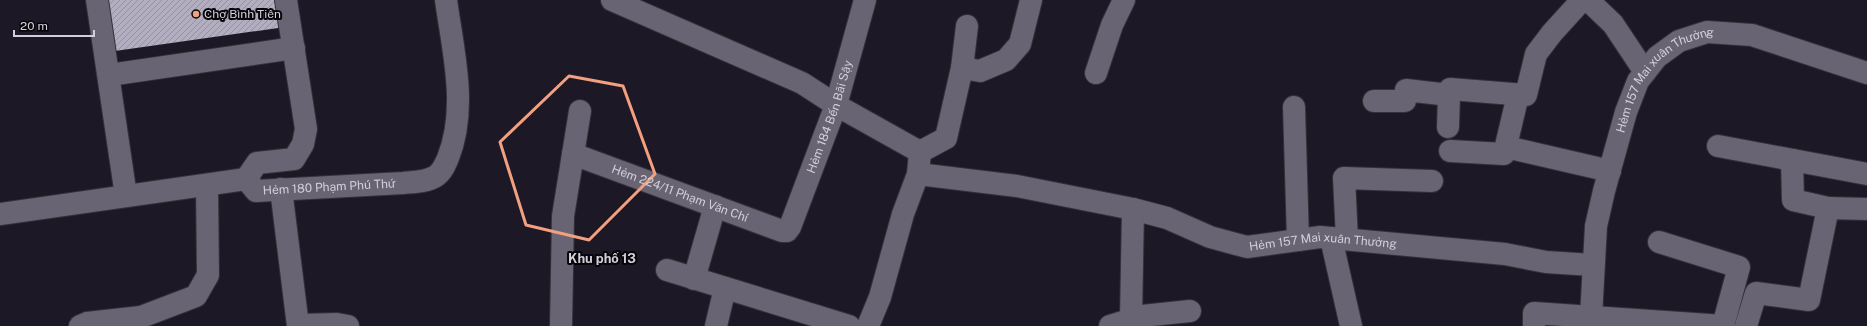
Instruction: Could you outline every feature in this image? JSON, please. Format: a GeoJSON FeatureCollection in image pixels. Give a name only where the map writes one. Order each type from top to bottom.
{"type":"FeatureCollection","features":[{"type":"Feature","properties":{"kind":"street"},"geometry":{"type":"LineString","coordinates":[[98,0],[126,196]]}},
{"type":"Feature","properties":{"kind":"street"},"geometry":{"type":"LineString","coordinates":[[246,179],[257,163],[294,159],[303,144],[306,129],[286,0]]}},
{"type":"Feature","properties":{"kind":"street","name":"Hẻm 180 Phạm Phú Thứ"},"geometry":{"type":"LineString","coordinates":[[0,214],[246,179],[256,191],[422,181],[436,176],[441,171],[451,150],[458,102],[446,0]]}},
{"type":"Feature","properties":{"kind":"street"},"geometry":{"type":"LineString","coordinates":[[612,0],[802,83],[836,105],[920,152]]}},
{"type":"Feature","properties":{"kind":"street","name":"Hẻm 184 Bến Bãi Sậy"},"geometry":{"type":"LineString","coordinates":[[787,231],[790,227],[814,167],[836,105],[865,0]]}},
{"type":"Feature","properties":{"kind":"street"},"geometry":{"type":"LineString","coordinates":[[962,68],[980,71],[1006,60],[1020,44],[1031,0]]}},
{"type":"Feature","properties":{"kind":"street"},"geometry":{"type":"LineString","coordinates":[[1096,73],[1112,25],[1124,0]]}},
{"type":"Feature","properties":{"kind":"street"},"geometry":{"type":"LineString","coordinates":[[1374,101],[1405,101],[1406,90],[1450,86],[1526,95],[1536,54],[1552,33],[1582,0]]}},
{"type":"Feature","properties":{"kind":"street"},"geometry":{"type":"LineString","coordinates":[[1588,0],[1613,24],[1645,72]]}},
{"type":"Feature","properties":{"kind":"street"},"geometry":{"type":"LineString","coordinates":[[920,152],[946,138],[962,68],[967,26]]}},
{"type":"Feature","properties":{"kind":"street","name":"Hẻm 157 Mai xuân Thưởng"},"geometry":{"type":"LineString","coordinates":[[1591,317],[1592,265],[1596,226],[1626,112],[1638,81],[1656,57],[1679,40],[1707,32],[1752,35],[1867,73]]}},
{"type":"Feature","properties":{"kind":"street"},"geometry":{"type":"LineString","coordinates":[[109,75],[294,48]]}},
{"type":"Feature","properties":{"kind":"street"},"geometry":{"type":"LineString","coordinates":[[1448,127],[1450,86]]}},
{"type":"Feature","properties":{"kind":"street"},"geometry":{"type":"LineString","coordinates":[[1450,151],[1504,154],[1518,95]]}},
{"type":"Feature","properties":{"kind":"street"},"geometry":{"type":"LineString","coordinates":[[1294,107],[1298,240]]}},
{"type":"Feature","properties":{"kind":"street"},"geometry":{"type":"LineString","coordinates":[[561,326],[563,216],[580,111]]}},
{"type":"Feature","properties":{"kind":"street"},"geometry":{"type":"LineString","coordinates":[[1718,146],[1867,174]]}},
{"type":"Feature","properties":{"kind":"street"},"geometry":{"type":"LineString","coordinates":[[1506,147],[1610,171]]}},
{"type":"Feature","properties":{"kind":"street"},"geometry":{"type":"LineString","coordinates":[[868,326],[880,297],[903,214],[918,174],[920,152]]}},
{"type":"Feature","properties":{"kind":"street","name":"Hẻm 224/11 Phạm Văn Chí"},"geometry":{"type":"LineString","coordinates":[[573,154],[782,231],[787,231]]}},
{"type":"Feature","properties":{"kind":"street"},"geometry":{"type":"LineString","coordinates":[[1792,160],[1793,200],[1828,208],[1867,208]]}},
{"type":"Feature","properties":{"kind":"street","name":"Hẻm 157 Mai xuân Thưởng"},"geometry":{"type":"LineString","coordinates":[[918,174],[1017,186],[1133,209],[1167,218],[1210,237],[1246,247],[1320,236],[1505,254],[1546,262],[1592,265]]}},
{"type":"Feature","properties":{"kind":"street"},"geometry":{"type":"LineString","coordinates":[[1351,326],[1339,238],[1344,178],[1432,181]]}},
{"type":"Feature","properties":{"kind":"street"},"geometry":{"type":"LineString","coordinates":[[80,326],[104,324],[141,317],[196,296],[208,274],[207,185]]}},
{"type":"Feature","properties":{"kind":"street"},"geometry":{"type":"LineString","coordinates":[[281,189],[298,326],[337,324],[348,326]]}},
{"type":"Feature","properties":{"kind":"street"},"geometry":{"type":"LineString","coordinates":[[694,278],[715,206]]}},
{"type":"Feature","properties":{"kind":"street"},"geometry":{"type":"LineString","coordinates":[[1746,326],[1756,292],[1809,300],[1828,208]]}},
{"type":"Feature","properties":{"kind":"street"},"geometry":{"type":"LineString","coordinates":[[1131,319],[1133,209]]}},
{"type":"Feature","properties":{"kind":"street"},"geometry":{"type":"LineString","coordinates":[[1534,320],[1591,317],[1724,326],[1739,267],[1659,242]]}},
{"type":"Feature","properties":{"kind":"street"},"geometry":{"type":"LineString","coordinates":[[667,270],[849,326]]}},
{"type":"Feature","properties":{"kind":"street"},"geometry":{"type":"LineString","coordinates":[[716,326],[725,288]]}},
{"type":"Feature","properties":{"kind":"street"},"geometry":{"type":"LineString","coordinates":[[1110,326],[1131,319],[1190,311]]}},
{"type":"Feature","properties":{"kind":"highlighted area"},"geometry":{"type":"Polygon","coordinates":[[[569,76],[623,86],[655,174],[589,240],[526,225],[500,142],[569,76]]]}},
{"type":"Feature","properties":{"kind":"building","name":"Chợ Bình Tiên"},"geometry":{"type":"Polygon","coordinates":[[[108,0],[281,0],[285,27],[115,51],[108,0]]]}},
{"type":"Feature","properties":{"kind":"place","name":"Chợ Bình Tiên"},"geometry":{"type":"Point","coordinates":[196,14]}},
{"type":"Feature","properties":{"kind":"district","name":"Khu phố 13"},"geometry":{"type":"Point","coordinates":[602,258]}}]}
